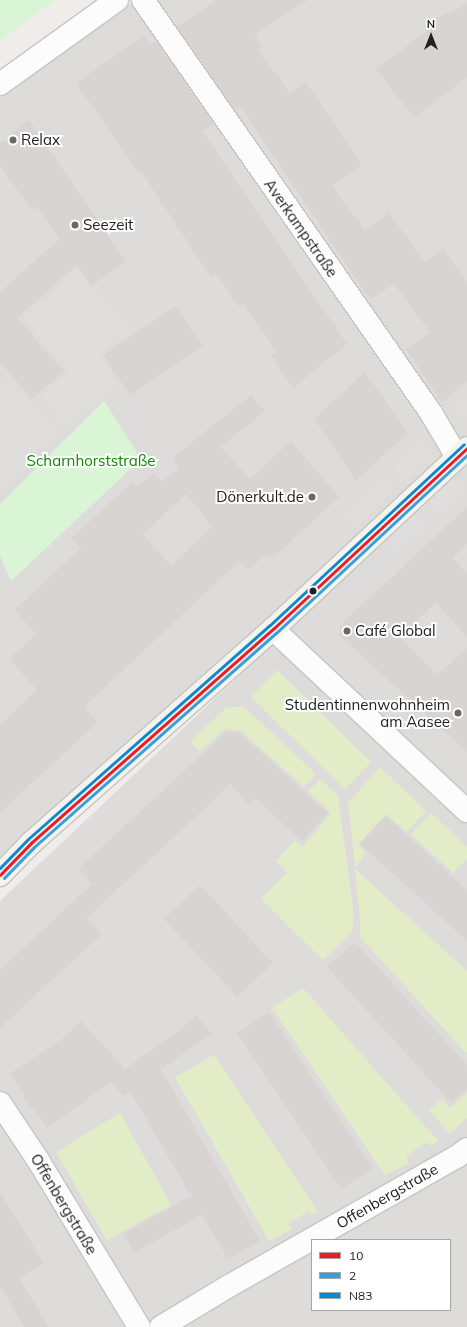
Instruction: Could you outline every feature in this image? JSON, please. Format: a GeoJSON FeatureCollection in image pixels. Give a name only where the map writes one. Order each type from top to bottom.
{"type":"FeatureCollection","features":[{"type":"Feature","properties":{"kind":"street"},"geometry":{"type":"LineString","coordinates":[[0,84],[117,0]]}},
{"type":"Feature","properties":{"kind":"street","name":"Averkampstraße"},"geometry":{"type":"LineString","coordinates":[[143,0],[431,413],[462,453]]}},
{"type":"Feature","properties":{"kind":"street"},"geometry":{"type":"LineString","coordinates":[[0,875],[31,843],[273,629],[462,453]]}},
{"type":"Feature","properties":{"kind":"street"},"geometry":{"type":"LineString","coordinates":[[273,629],[467,811]]}},
{"type":"Feature","properties":{"kind":"street","name":"Offenbergstraße"},"geometry":{"type":"LineString","coordinates":[[0,1103],[38,1160],[139,1327]]}},
{"type":"Feature","properties":{"kind":"street","name":"Offenbergstraße"},"geometry":{"type":"LineString","coordinates":[[312,1239],[458,1156],[467,1149]]}},
{"type":"Feature","properties":{"kind":"street","name":"Offenbergstraße"},"geometry":{"type":"LineString","coordinates":[[161,1327],[311,1239]]}},
{"type":"Feature","properties":{"kind":"shaded area"},"geometry":{"type":"Polygon","coordinates":[[[135,0],[467,0],[467,439],[0,861],[0,97],[135,0]]]}},
{"type":"Feature","properties":{"kind":"shaded area"},"geometry":{"type":"Polygon","coordinates":[[[76,272],[127,329],[97,353],[117,383],[65,425],[42,396],[70,372],[25,319],[76,272]]]}},
{"type":"Feature","properties":{"kind":"shaded area"},"geometry":{"type":"Polygon","coordinates":[[[11,381],[58,429],[2,487],[0,485],[0,391],[11,381]]]}},
{"type":"Feature","properties":{"kind":"shaded area"},"geometry":{"type":"Polygon","coordinates":[[[467,397],[467,419],[456,406],[467,397]]]}},
{"type":"Feature","properties":{"kind":"shaded area"},"geometry":{"type":"Polygon","coordinates":[[[419,443],[431,456],[406,480],[394,467],[419,443]]]}},
{"type":"Feature","properties":{"kind":"shaded area"},"geometry":{"type":"Polygon","coordinates":[[[467,461],[467,1327],[0,1327],[0,901],[467,461]]]}},
{"type":"Feature","properties":{"kind":"shaded area"},"geometry":{"type":"Polygon","coordinates":[[[453,477],[465,490],[440,513],[428,500],[453,477]]]}},
{"type":"Feature","properties":{"kind":"shaded area"},"geometry":{"type":"Polygon","coordinates":[[[382,478],[394,491],[355,528],[343,515],[382,478]]]}},
{"type":"Feature","properties":{"kind":"shaded area"},"geometry":{"type":"Polygon","coordinates":[[[412,514],[424,527],[399,550],[387,538],[412,514]]]}},
{"type":"Feature","properties":{"kind":"green space"},"geometry":{"type":"Polygon","coordinates":[[[0,0],[55,0],[0,41],[0,0]]]}},
{"type":"Feature","properties":{"kind":"green space","name":"Scharnhorststraße"},"geometry":{"type":"Polygon","coordinates":[[[104,401],[141,459],[11,581],[0,556],[0,504],[104,401]]]}},
{"type":"Feature","properties":{"kind":"green space"},"geometry":{"type":"Polygon","coordinates":[[[277,670],[371,762],[345,789],[251,697],[277,670]]]}},
{"type":"Feature","properties":{"kind":"green space"},"geometry":{"type":"Polygon","coordinates":[[[227,707],[244,707],[316,774],[304,787],[240,730],[226,729],[200,751],[190,742],[227,707]]]}},
{"type":"Feature","properties":{"kind":"green space"},"geometry":{"type":"Polygon","coordinates":[[[380,767],[426,811],[406,832],[386,814],[358,844],[366,853],[358,863],[358,868],[355,865],[348,803],[380,767]]]}},
{"type":"Feature","properties":{"kind":"green space"},"geometry":{"type":"Polygon","coordinates":[[[320,779],[338,795],[354,916],[352,932],[323,960],[261,899],[287,873],[276,861],[295,840],[302,847],[331,813],[308,791],[320,779]]]}},
{"type":"Feature","properties":{"kind":"green space"},"geometry":{"type":"Polygon","coordinates":[[[431,813],[467,847],[467,859],[453,873],[411,834],[431,813]]]}},
{"type":"Feature","properties":{"kind":"green space"},"geometry":{"type":"Polygon","coordinates":[[[355,869],[467,971],[467,1054],[360,937],[360,920],[355,869]]]}},
{"type":"Feature","properties":{"kind":"green space"},"geometry":{"type":"Polygon","coordinates":[[[303,988],[438,1141],[431,1146],[427,1142],[406,1156],[409,1163],[385,1175],[272,1008],[303,988]]]}},
{"type":"Feature","properties":{"kind":"green space"},"geometry":{"type":"Polygon","coordinates":[[[214,1055],[318,1212],[313,1215],[309,1211],[289,1223],[292,1229],[269,1241],[175,1077],[214,1055]]]}},
{"type":"Feature","properties":{"kind":"green space"},"geometry":{"type":"Polygon","coordinates":[[[467,1093],[467,1118],[450,1134],[429,1110],[442,1099],[450,1108],[467,1093]]]}},
{"type":"Feature","properties":{"kind":"green space"},"geometry":{"type":"Polygon","coordinates":[[[120,1113],[171,1205],[107,1240],[56,1152],[120,1113]]]}},
{"type":"Feature","properties":{"kind":"building"},"geometry":{"type":"Polygon","coordinates":[[[216,0],[308,0],[255,34],[263,47],[258,50],[290,93],[306,82],[362,165],[332,186],[365,230],[389,213],[425,262],[443,248],[467,283],[467,381],[442,403],[406,349],[430,332],[394,284],[370,300],[240,106],[235,110],[177,27],[216,0]]]}},
{"type":"Feature","properties":{"kind":"building"},"geometry":{"type":"Polygon","coordinates":[[[467,4],[467,77],[414,118],[376,69],[432,27],[429,21],[467,4]]]}},
{"type":"Feature","properties":{"kind":"building"},"geometry":{"type":"Polygon","coordinates":[[[145,35],[151,44],[156,41],[214,124],[203,132],[347,344],[293,388],[271,355],[277,352],[243,304],[239,307],[216,273],[211,277],[142,173],[140,175],[76,83],[145,35]]]}},
{"type":"Feature","properties":{"kind":"building","name":"Seezeit"},"geometry":{"type":"Polygon","coordinates":[[[29,120],[126,262],[91,286],[77,265],[17,318],[64,371],[32,399],[0,362],[0,292],[59,239],[36,206],[31,210],[0,165],[0,144],[29,120]]]}},
{"type":"Feature","properties":{"kind":"building"},"geometry":{"type":"Polygon","coordinates":[[[176,306],[203,346],[130,395],[103,355],[176,306]]]}},
{"type":"Feature","properties":{"kind":"building"},"geometry":{"type":"Polygon","coordinates":[[[365,372],[408,433],[356,481],[314,419],[365,372]]]}},
{"type":"Feature","properties":{"kind":"building"},"geometry":{"type":"Polygon","coordinates":[[[251,395],[265,411],[221,447],[250,479],[291,441],[339,497],[273,558],[264,556],[248,570],[240,561],[154,641],[84,707],[98,722],[0,813],[0,725],[37,690],[9,659],[36,634],[14,610],[81,548],[72,538],[133,481],[138,486],[154,473],[161,482],[179,469],[172,458],[251,395]],[[186,494],[143,535],[171,565],[212,527],[186,494]]]}},
{"type":"Feature","properties":{"kind":"building"},"geometry":{"type":"Polygon","coordinates":[[[467,507],[467,544],[453,558],[467,573],[467,637],[436,603],[400,637],[437,675],[467,647],[467,752],[340,636],[340,625],[467,507]]]}},
{"type":"Feature","properties":{"kind":"building"},"geometry":{"type":"Polygon","coordinates":[[[226,732],[240,733],[328,813],[302,841],[255,798],[249,805],[231,784],[87,918],[102,934],[0,1028],[0,970],[92,884],[78,869],[226,732]]]}},
{"type":"Feature","properties":{"kind":"building"},"geometry":{"type":"Polygon","coordinates":[[[386,816],[467,890],[467,941],[360,844],[386,816]]]}},
{"type":"Feature","properties":{"kind":"building"},"geometry":{"type":"Polygon","coordinates":[[[200,885],[273,963],[237,997],[164,919],[200,885]]]}},
{"type":"Feature","properties":{"kind":"building"},"geometry":{"type":"Polygon","coordinates":[[[355,942],[467,1065],[467,1089],[451,1103],[327,967],[355,942]]]}},
{"type":"Feature","properties":{"kind":"building"},"geometry":{"type":"Polygon","coordinates":[[[269,1012],[373,1168],[341,1189],[237,1033],[269,1012]]]}},
{"type":"Feature","properties":{"kind":"building"},"geometry":{"type":"Polygon","coordinates":[[[196,1015],[212,1034],[161,1069],[260,1241],[228,1259],[202,1215],[134,1253],[123,1234],[191,1196],[130,1091],[124,1096],[111,1082],[47,1128],[34,1108],[29,1108],[23,1097],[24,1093],[9,1074],[63,1038],[81,1021],[125,1069],[177,1032],[196,1015]]]}},
{"type":"Feature","properties":{"kind":"building"},"geometry":{"type":"Polygon","coordinates":[[[0,1192],[44,1263],[19,1278],[49,1327],[24,1327],[2,1289],[0,1290],[0,1192]]]}},
{"type":"Feature","properties":{"kind":"transit line","name":"N83"},"geometry":{"type":"LineString","coordinates":[[0,868],[28,839],[270,625],[464,444]]}},
{"type":"Feature","properties":{"kind":"transit line","name":"10"},"geometry":{"type":"LineString","coordinates":[[0,875],[31,843],[273,629],[467,448]]}},
{"type":"Feature","properties":{"kind":"transit line","name":"2"},"geometry":{"type":"LineString","coordinates":[[4,878],[34,847],[276,633],[467,455]]}},
{"type":"Feature","properties":{"kind":"place","name":"Relax"},"geometry":{"type":"Point","coordinates":[13,140]}},
{"type":"Feature","properties":{"kind":"place","name":"Seezeit"},"geometry":{"type":"Point","coordinates":[75,225]}},
{"type":"Feature","properties":{"kind":"place","name":"Dönerkult.de"},"geometry":{"type":"Point","coordinates":[312,497]}},
{"type":"Feature","properties":{"kind":"place","name":"Café Global"},"geometry":{"type":"Point","coordinates":[347,631]}},
{"type":"Feature","properties":{"kind":"place","name":"Studentinnenwohnheim am Aasee"},"geometry":{"type":"Point","coordinates":[458,713]}}]}
